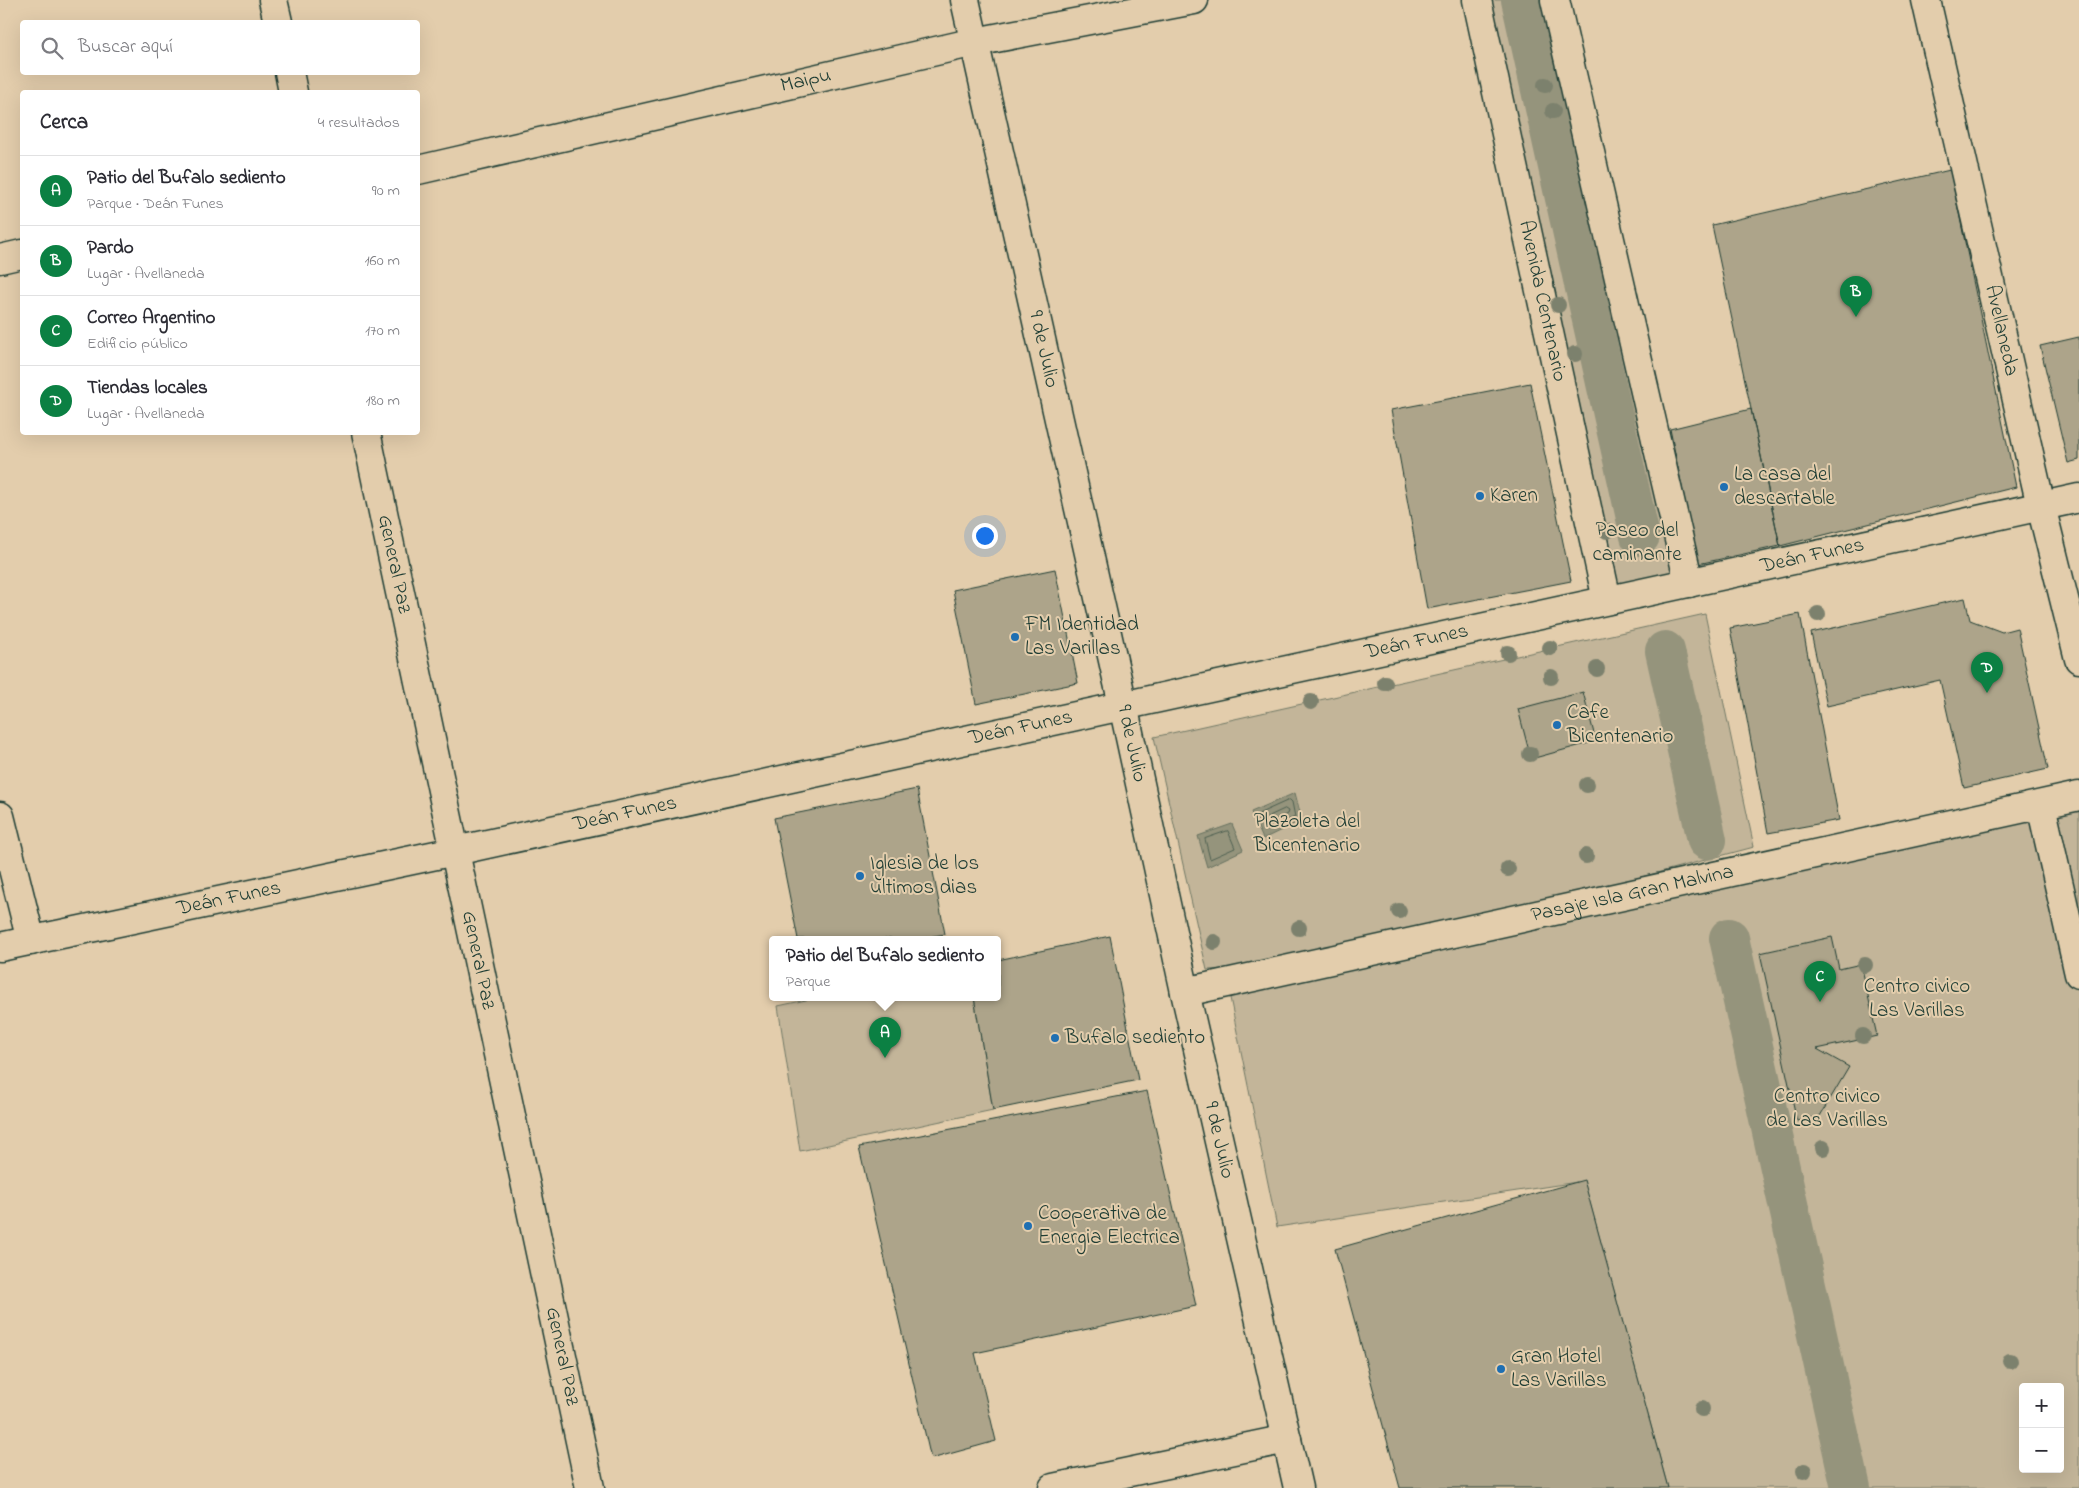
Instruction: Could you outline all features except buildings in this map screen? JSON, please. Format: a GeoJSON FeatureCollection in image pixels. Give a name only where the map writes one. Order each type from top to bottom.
{"type":"FeatureCollection","features":[{"type":"Feature","properties":{"kind":"street"},"geometry":{"type":"LineString","coordinates":[[273,0],[278,20]]}},
{"type":"Feature","properties":{"kind":"street","name":"9 de Julio"},"geometry":{"type":"LineString","coordinates":[[965,0],[1123,705],[1185,992],[1298,1488]]}},
{"type":"Feature","properties":{"kind":"street","name":"Maipu"},"geometry":{"type":"LineString","coordinates":[[420,170],[975,42],[1194,0]]}},
{"type":"Feature","properties":{"kind":"street","name":"Avenida Centenario"},"geometry":{"type":"LineString","coordinates":[[1477,0],[1607,600]]}},
{"type":"Feature","properties":{"kind":"street"},"geometry":{"type":"LineString","coordinates":[[1555,0],[1689,583]]}},
{"type":"Feature","properties":{"kind":"street","name":"Avellaneda"},"geometry":{"type":"LineString","coordinates":[[1926,0],[2041,506],[2079,659]]}},
{"type":"Feature","properties":{"kind":"street"},"geometry":{"type":"LineString","coordinates":[[290,75],[293,90]]}},
{"type":"Feature","properties":{"kind":"street"},"geometry":{"type":"LineString","coordinates":[[0,259],[20,254]]}},
{"type":"Feature","properties":{"kind":"street","name":"General Paz"},"geometry":{"type":"LineString","coordinates":[[367,435],[590,1488]]}},
{"type":"Feature","properties":{"kind":"street","name":"Deán Funes"},"geometry":{"type":"LineString","coordinates":[[0,947],[455,851],[2079,498]]}},
{"type":"Feature","properties":{"kind":"street","name":"Pasaje Isla Gran Malvina"},"geometry":{"type":"LineString","coordinates":[[1185,992],[2079,796]]}},
{"type":"Feature","properties":{"kind":"street"},"geometry":{"type":"LineString","coordinates":[[2041,805],[2079,974]]}},
{"type":"Feature","properties":{"kind":"street"},"geometry":{"type":"LineString","coordinates":[[0,816],[31,941]]}},
{"type":"Feature","properties":{"kind":"street"},"geometry":{"type":"LineString","coordinates":[[1052,1488],[1287,1439]]}},
{"type":"Feature","properties":{"kind":"green space","name":"Paseo del caminante"},"geometry":{"type":"Polygon","coordinates":[[[1486,0],[1549,0],[1675,573],[1614,586],[1486,0]]]}},
{"type":"Feature","properties":{"kind":"green space","name":"Centro civico de Las Varillas"},"geometry":{"type":"Polygon","coordinates":[[[1705,614],[1754,847],[1326,961],[2079,796],[2079,1488],[1668,1488],[1584,1181],[1277,1227],[1227,983],[1308,964],[1207,970],[1154,737],[1705,614]]]}},
{"type":"Feature","properties":{"kind":"green space"},"geometry":{"type":"Polygon","coordinates":[[[801,1001],[975,1001],[993,1110],[800,1151],[778,1006],[801,1001]]]}},
{"type":"Feature","properties":{"kind":"water"},"geometry":{"type":"Polygon","coordinates":[[[1295,793],[1302,820],[1263,839],[1251,812],[1295,793]]]}},
{"type":"Feature","properties":{"kind":"water"},"geometry":{"type":"Polygon","coordinates":[[[1232,824],[1243,850],[1207,867],[1198,836],[1232,824]]]}},
{"type":"Feature","properties":{"kind":"waterway"},"geometry":{"type":"LineString","coordinates":[[1521,0],[1640,536]]}},
{"type":"Feature","properties":{"kind":"waterway"},"geometry":{"type":"LineString","coordinates":[[1665,651],[1707,840]]}},
{"type":"Feature","properties":{"kind":"waterway"},"geometry":{"type":"LineString","coordinates":[[1729,938],[1851,1488]]}},
{"type":"Feature","properties":{"kind":"place","name":"Pardo"},"geometry":{"type":"Point","coordinates":[1856,317]}},
{"type":"Feature","properties":{"kind":"place","name":"La casa del descartable"},"geometry":{"type":"Point","coordinates":[1724,487]}},
{"type":"Feature","properties":{"kind":"place","name":"Karen"},"geometry":{"type":"Point","coordinates":[1480,496]}},
{"type":"Feature","properties":{"kind":"place","name":"FM Identidad Las Varillas"},"geometry":{"type":"Point","coordinates":[1015,637]}},
{"type":"Feature","properties":{"kind":"place","name":"Tiendas locales"},"geometry":{"type":"Point","coordinates":[1987,693]}},
{"type":"Feature","properties":{"kind":"place","name":"Cafe Bicentenario"},"geometry":{"type":"Point","coordinates":[1557,725]}},
{"type":"Feature","properties":{"kind":"place","name":"Iglesia de los ultimos dias"},"geometry":{"type":"Point","coordinates":[860,876]}},
{"type":"Feature","properties":{"kind":"place","name":"Correo Argentino"},"geometry":{"type":"Point","coordinates":[1820,1002]}},
{"type":"Feature","properties":{"kind":"place","name":"Bufalo sediento"},"geometry":{"type":"Point","coordinates":[1055,1038]}},
{"type":"Feature","properties":{"kind":"place","name":"Patio del Bufalo sediento"},"geometry":{"type":"Point","coordinates":[885,1058]}},
{"type":"Feature","properties":{"kind":"place","name":"Cooperativa de Energia Electrica"},"geometry":{"type":"Point","coordinates":[1028,1226]}},
{"type":"Feature","properties":{"kind":"place","name":"Gran Hotel Las Varillas"},"geometry":{"type":"Point","coordinates":[1501,1369]}},
{"type":"Feature","properties":{"kind":"park label","name":"Plazoleta del Bicentenario"},"geometry":{"type":"Point","coordinates":[1307,834]}},
{"type":"Feature","properties":{"kind":"park label","name":"Centro civico Las Varillas"},"geometry":{"type":"Point","coordinates":[1917,999]}}]}
